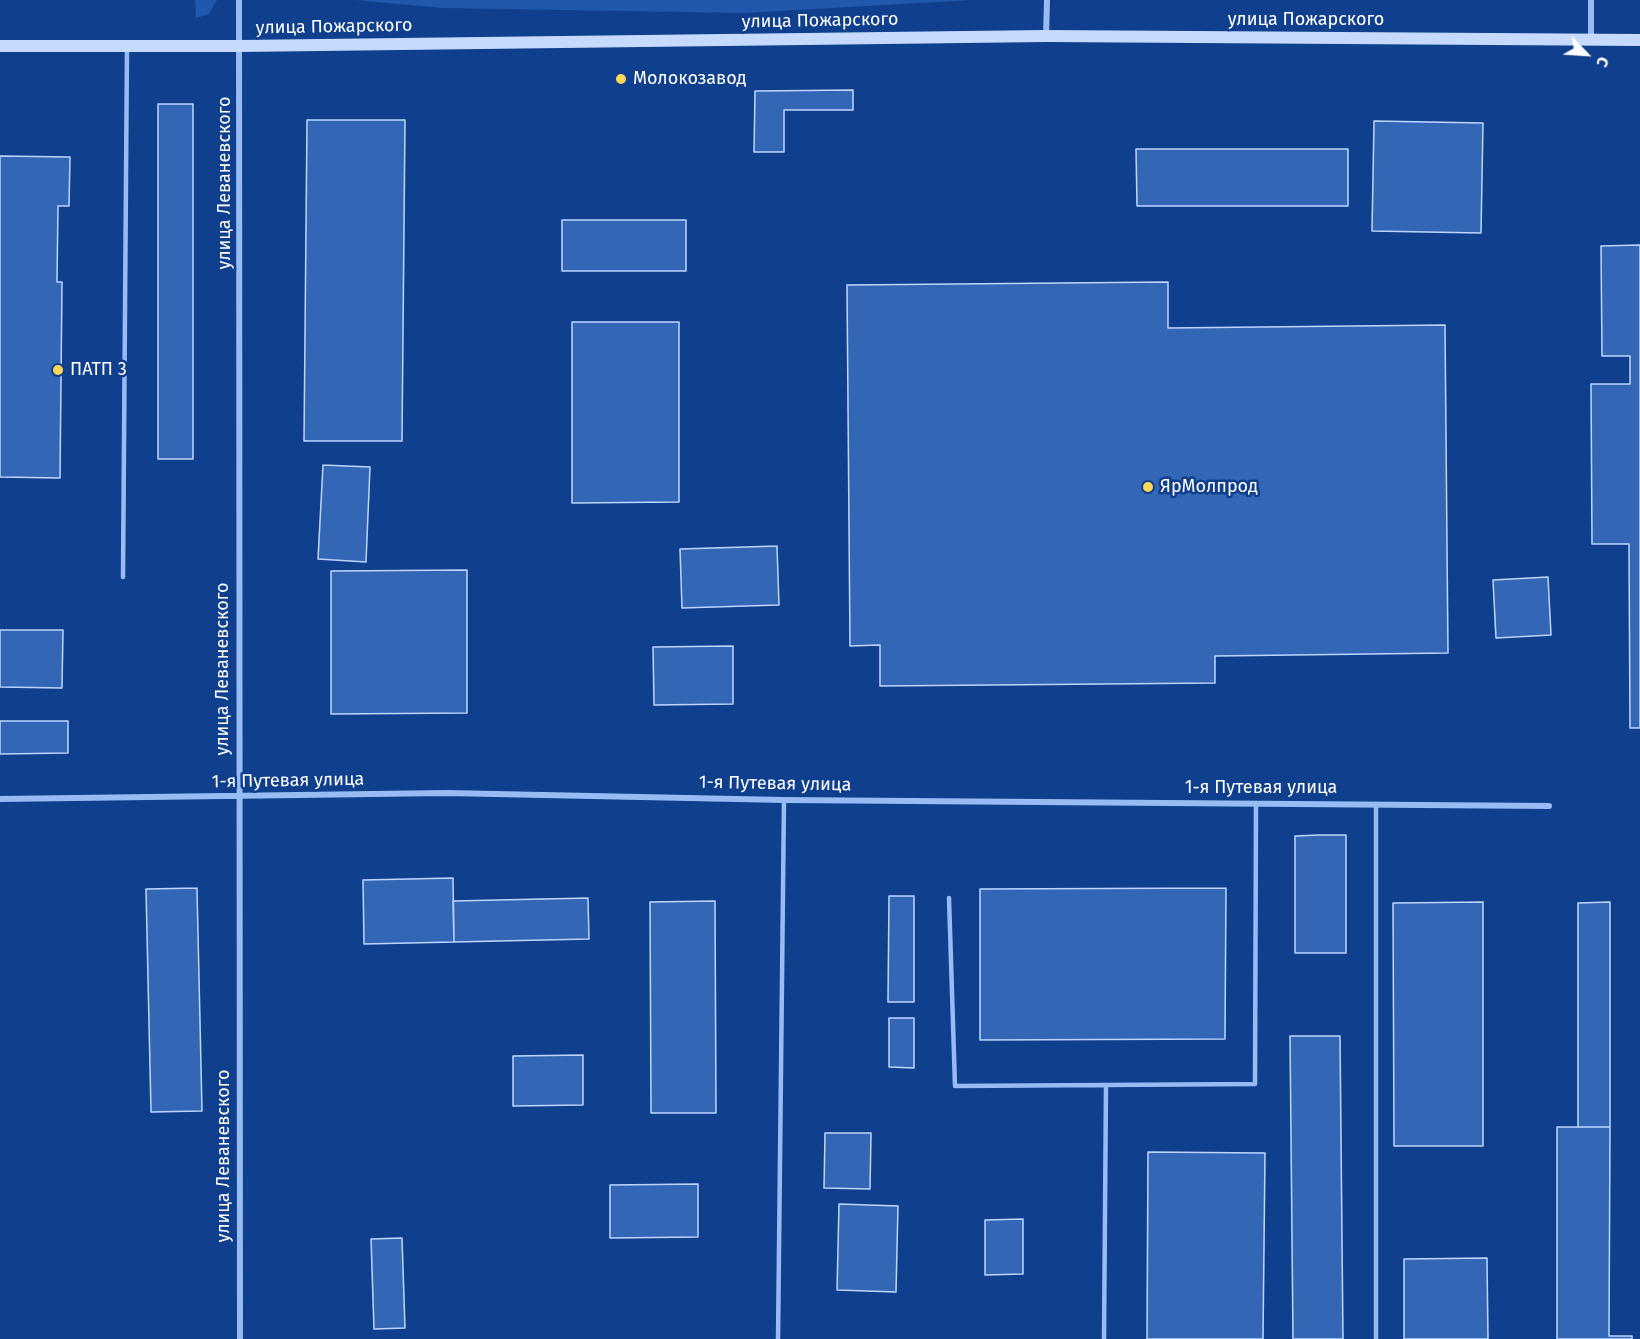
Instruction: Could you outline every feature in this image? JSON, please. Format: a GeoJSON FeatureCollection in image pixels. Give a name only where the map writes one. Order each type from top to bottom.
{"type":"FeatureCollection","features":[{"type":"Feature","properties":{"kind":"street","name":"улица Леваневского"},"geometry":{"type":"LineString","coordinates":[[239,0],[240,1339]]}},
{"type":"Feature","properties":{"kind":"street"},"geometry":{"type":"LineString","coordinates":[[1046,36],[1047,0]]}},
{"type":"Feature","properties":{"kind":"street"},"geometry":{"type":"LineString","coordinates":[[1590,0],[1591,40]]}},
{"type":"Feature","properties":{"kind":"street","name":"улица Пожарского"},"geometry":{"type":"LineString","coordinates":[[0,46],[240,46],[1046,36],[1640,40]]}},
{"type":"Feature","properties":{"kind":"street","name":"1-я Путевая улица"},"geometry":{"type":"LineString","coordinates":[[0,799],[238,798],[447,793],[784,800],[1549,806]]}},
{"type":"Feature","properties":{"kind":"lane"},"geometry":{"type":"LineString","coordinates":[[123,577],[127,46]]}},
{"type":"Feature","properties":{"kind":"lane"},"geometry":{"type":"LineString","coordinates":[[778,1339],[784,800]]}},
{"type":"Feature","properties":{"kind":"lane"},"geometry":{"type":"LineString","coordinates":[[949,898],[955,1086],[1255,1084],[1256,803]]}},
{"type":"Feature","properties":{"kind":"lane"},"geometry":{"type":"LineString","coordinates":[[1376,804],[1376,1339]]}},
{"type":"Feature","properties":{"kind":"lane"},"geometry":{"type":"LineString","coordinates":[[1104,1339],[1106,1085]]}},
{"type":"Feature","properties":{"kind":"shaded area"},"geometry":{"type":"Polygon","coordinates":[[[195,0],[217,0],[209,14],[196,18],[195,0]]]}},
{"type":"Feature","properties":{"kind":"shaded area"},"geometry":{"type":"Polygon","coordinates":[[[355,0],[972,0],[744,13],[443,8],[355,0]]]}},
{"type":"Feature","properties":{"kind":"building"},"geometry":{"type":"Polygon","coordinates":[[[853,90],[853,110],[784,110],[784,152],[754,152],[755,91],[853,90]]]}},
{"type":"Feature","properties":{"kind":"building"},"geometry":{"type":"Polygon","coordinates":[[[158,104],[193,104],[193,459],[158,459],[158,104]]]}},
{"type":"Feature","properties":{"kind":"building"},"geometry":{"type":"Polygon","coordinates":[[[307,120],[405,120],[402,441],[304,441],[307,120]]]}},
{"type":"Feature","properties":{"kind":"building"},"geometry":{"type":"Polygon","coordinates":[[[1374,121],[1483,123],[1481,233],[1372,231],[1374,121]]]}},
{"type":"Feature","properties":{"kind":"building"},"geometry":{"type":"Polygon","coordinates":[[[1136,149],[1348,149],[1348,206],[1137,206],[1136,149]]]}},
{"type":"Feature","properties":{"kind":"building"},"geometry":{"type":"Polygon","coordinates":[[[0,156],[70,157],[69,206],[58,206],[57,282],[62,282],[60,478],[0,477],[0,156]]]}},
{"type":"Feature","properties":{"kind":"building"},"geometry":{"type":"Polygon","coordinates":[[[562,220],[686,220],[686,271],[562,271],[562,220]]]}},
{"type":"Feature","properties":{"kind":"building"},"geometry":{"type":"Polygon","coordinates":[[[1640,245],[1640,728],[1630,728],[1629,544],[1592,544],[1591,384],[1630,384],[1630,356],[1602,356],[1601,246],[1640,245]]]}},
{"type":"Feature","properties":{"kind":"building","name":"ЯрМолпрод"},"geometry":{"type":"Polygon","coordinates":[[[1168,282],[1168,328],[1445,325],[1448,653],[1215,656],[1215,683],[880,686],[880,645],[850,646],[847,285],[1168,282]]]}},
{"type":"Feature","properties":{"kind":"building"},"geometry":{"type":"Polygon","coordinates":[[[572,322],[679,322],[679,502],[572,503],[572,322]]]}},
{"type":"Feature","properties":{"kind":"building"},"geometry":{"type":"Polygon","coordinates":[[[323,465],[370,467],[366,562],[318,559],[323,465]]]}},
{"type":"Feature","properties":{"kind":"building"},"geometry":{"type":"Polygon","coordinates":[[[777,546],[779,605],[682,608],[680,549],[777,546]]]}},
{"type":"Feature","properties":{"kind":"building"},"geometry":{"type":"Polygon","coordinates":[[[467,570],[467,713],[331,714],[331,571],[467,570]]]}},
{"type":"Feature","properties":{"kind":"building"},"geometry":{"type":"Polygon","coordinates":[[[1548,577],[1551,635],[1496,638],[1493,580],[1548,577]]]}},
{"type":"Feature","properties":{"kind":"building"},"geometry":{"type":"Polygon","coordinates":[[[0,630],[63,630],[62,688],[0,687],[0,630]]]}},
{"type":"Feature","properties":{"kind":"building"},"geometry":{"type":"Polygon","coordinates":[[[733,646],[733,704],[654,705],[653,647],[733,646]]]}},
{"type":"Feature","properties":{"kind":"building"},"geometry":{"type":"Polygon","coordinates":[[[0,721],[68,721],[68,753],[0,754],[0,721]]]}},
{"type":"Feature","properties":{"kind":"building"},"geometry":{"type":"Polygon","coordinates":[[[1346,835],[1346,953],[1295,953],[1295,836],[1346,835]]]}},
{"type":"Feature","properties":{"kind":"building"},"geometry":{"type":"Polygon","coordinates":[[[453,878],[454,942],[364,944],[363,880],[453,878]]]}},
{"type":"Feature","properties":{"kind":"building"},"geometry":{"type":"Polygon","coordinates":[[[197,888],[202,1111],[151,1112],[146,889],[197,888]]]}},
{"type":"Feature","properties":{"kind":"building"},"geometry":{"type":"Polygon","coordinates":[[[1226,888],[1225,1039],[980,1040],[980,889],[1226,888]]]}},
{"type":"Feature","properties":{"kind":"building"},"geometry":{"type":"Polygon","coordinates":[[[889,896],[914,896],[914,1002],[888,1002],[889,896]]]}},
{"type":"Feature","properties":{"kind":"building"},"geometry":{"type":"Polygon","coordinates":[[[588,898],[589,939],[454,942],[453,901],[588,898]]]}},
{"type":"Feature","properties":{"kind":"building"},"geometry":{"type":"Polygon","coordinates":[[[715,901],[716,1113],[651,1113],[650,902],[715,901]]]}},
{"type":"Feature","properties":{"kind":"building"},"geometry":{"type":"Polygon","coordinates":[[[1483,902],[1483,1146],[1394,1146],[1393,903],[1483,902]]]}},
{"type":"Feature","properties":{"kind":"building"},"geometry":{"type":"Polygon","coordinates":[[[1610,902],[1610,1127],[1578,1127],[1578,903],[1610,902]]]}},
{"type":"Feature","properties":{"kind":"building"},"geometry":{"type":"Polygon","coordinates":[[[889,1018],[914,1018],[914,1068],[889,1067],[889,1018]]]}},
{"type":"Feature","properties":{"kind":"building"},"geometry":{"type":"Polygon","coordinates":[[[1290,1036],[1340,1036],[1343,1339],[1293,1339],[1290,1036]]]}},
{"type":"Feature","properties":{"kind":"building"},"geometry":{"type":"Polygon","coordinates":[[[583,1055],[583,1105],[513,1106],[513,1056],[583,1055]]]}},
{"type":"Feature","properties":{"kind":"building"},"geometry":{"type":"Polygon","coordinates":[[[1557,1127],[1610,1127],[1609,1336],[1632,1336],[1632,1339],[1557,1339],[1557,1127]]]}},
{"type":"Feature","properties":{"kind":"building"},"geometry":{"type":"Polygon","coordinates":[[[825,1133],[871,1133],[870,1189],[824,1188],[825,1133]]]}},
{"type":"Feature","properties":{"kind":"building"},"geometry":{"type":"Polygon","coordinates":[[[1148,1152],[1265,1153],[1263,1339],[1147,1339],[1148,1152]]]}},
{"type":"Feature","properties":{"kind":"building"},"geometry":{"type":"Polygon","coordinates":[[[698,1184],[698,1237],[610,1238],[610,1185],[698,1184]]]}},
{"type":"Feature","properties":{"kind":"building"},"geometry":{"type":"Polygon","coordinates":[[[839,1204],[898,1206],[896,1292],[837,1290],[839,1204]]]}},
{"type":"Feature","properties":{"kind":"building"},"geometry":{"type":"Polygon","coordinates":[[[1023,1219],[1023,1274],[985,1275],[985,1220],[1023,1219]]]}},
{"type":"Feature","properties":{"kind":"building"},"geometry":{"type":"Polygon","coordinates":[[[402,1238],[405,1328],[374,1329],[371,1239],[402,1238]]]}},
{"type":"Feature","properties":{"kind":"building"},"geometry":{"type":"Polygon","coordinates":[[[1487,1258],[1488,1339],[1404,1339],[1404,1259],[1487,1258]]]}},
{"type":"Feature","properties":{"kind":"place","name":"Молокозавод"},"geometry":{"type":"Point","coordinates":[621,79]}},
{"type":"Feature","properties":{"kind":"place","name":"ПАТП 3"},"geometry":{"type":"Point","coordinates":[58,370]}},
{"type":"Feature","properties":{"kind":"place","name":"ЯрМолпрод"},"geometry":{"type":"Point","coordinates":[1148,487]}}]}
